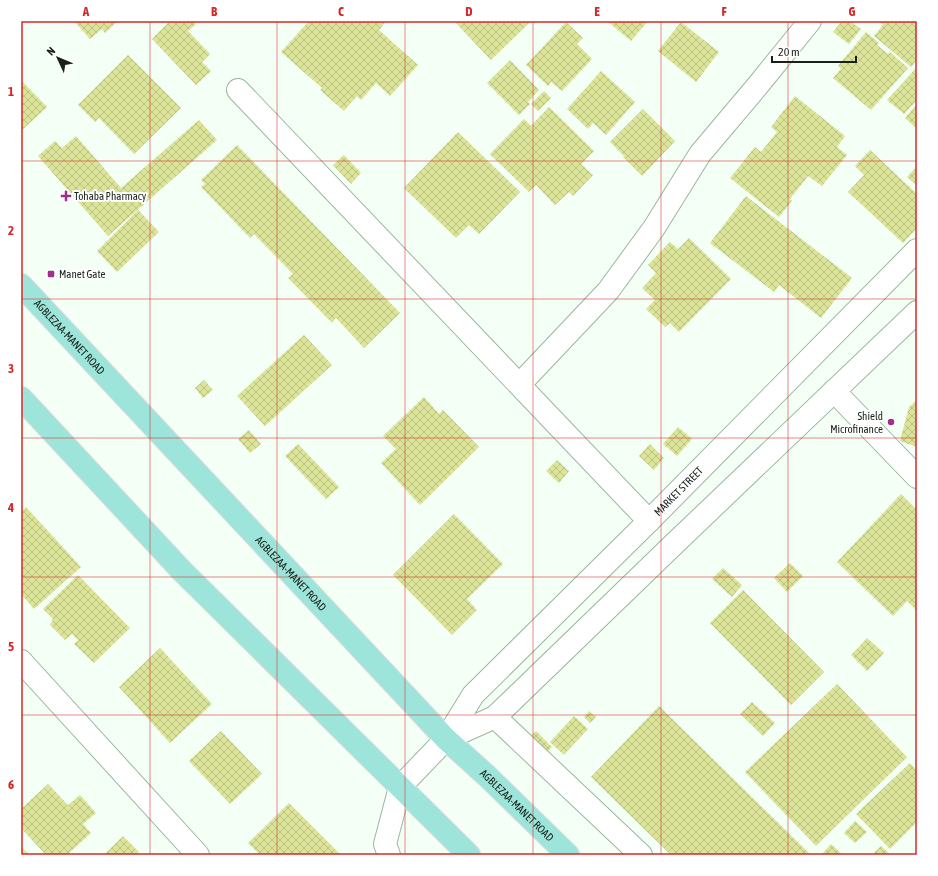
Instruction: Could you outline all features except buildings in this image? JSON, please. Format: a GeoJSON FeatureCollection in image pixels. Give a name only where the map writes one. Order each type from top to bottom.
{"type":"FeatureCollection","features":[{"type":"Feature","properties":{"kind":"main road","name":"AGBLEZAA-MANET ROAD"},"geometry":{"type":"LineString","coordinates":[[21,285],[446,738],[568,855]]}},
{"type":"Feature","properties":{"kind":"main road"},"geometry":{"type":"LineString","coordinates":[[21,398],[182,571],[469,855]]}},
{"type":"Feature","properties":{"kind":"street"},"geometry":{"type":"LineString","coordinates":[[520,384],[608,291],[654,228],[700,154],[810,21]]}},
{"type":"Feature","properties":{"kind":"street"},"geometry":{"type":"LineString","coordinates":[[238,90],[649,521]]}},
{"type":"Feature","properties":{"kind":"street","name":"MARKET STREET"},"geometry":{"type":"LineString","coordinates":[[400,787],[446,738],[473,695],[649,521],[917,250]]}},
{"type":"Feature","properties":{"kind":"street","name":"MARKET STREET"},"geometry":{"type":"LineString","coordinates":[[446,738],[495,717],[672,545],[917,312]]}},
{"type":"Feature","properties":{"kind":"street"},"geometry":{"type":"LineString","coordinates":[[834,391],[917,477]]}},
{"type":"Feature","properties":{"kind":"street"},"geometry":{"type":"LineString","coordinates":[[21,661],[198,855]]}},
{"type":"Feature","properties":{"kind":"street"},"geometry":{"type":"LineString","coordinates":[[495,717],[641,855]]}},
{"type":"Feature","properties":{"kind":"street"},"geometry":{"type":"LineString","coordinates":[[389,855],[385,844],[400,787]]}},
{"type":"Feature","properties":{"kind":"place","name":"Tohaba Pharmacy"},"geometry":{"type":"Point","coordinates":[66,196]}},
{"type":"Feature","properties":{"kind":"place","name":"Manet Gate"},"geometry":{"type":"Point","coordinates":[51,274]}},
{"type":"Feature","properties":{"kind":"place","name":"Shield Microfinance"},"geometry":{"type":"Point","coordinates":[891,422]}}]}
